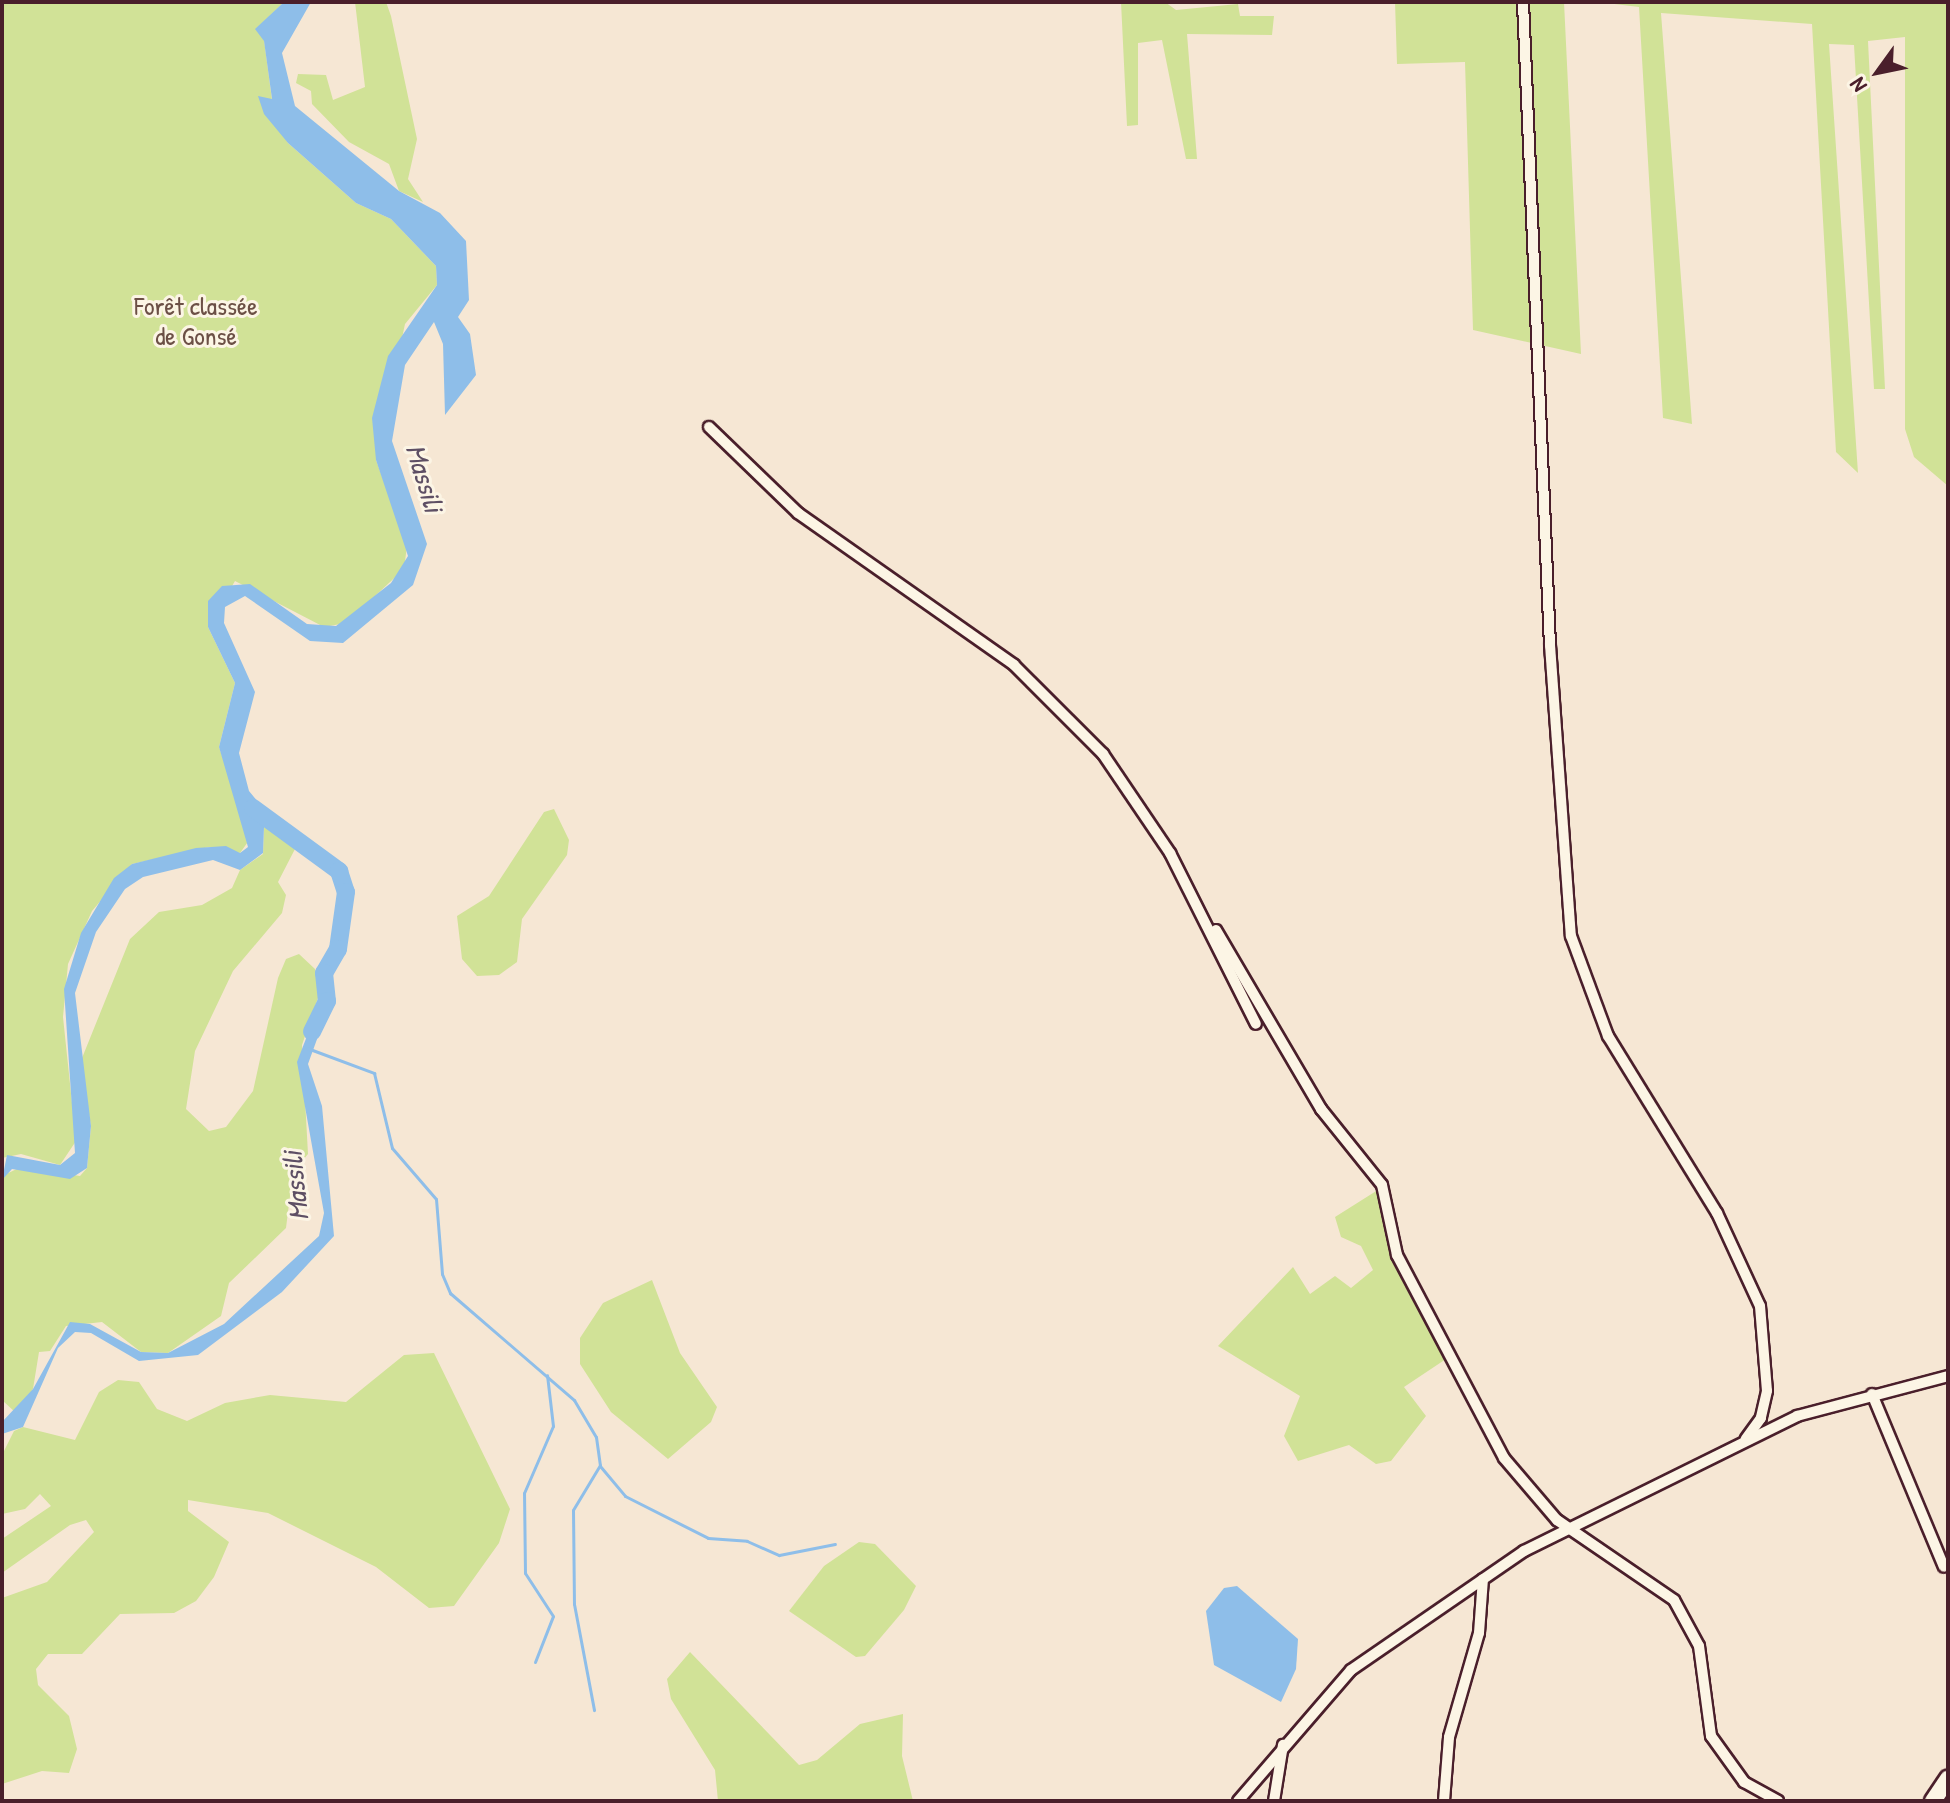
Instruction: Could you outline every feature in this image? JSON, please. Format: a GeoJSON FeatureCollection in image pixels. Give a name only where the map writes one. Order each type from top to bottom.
{"type":"FeatureCollection","features":[{"type":"Feature","properties":{"kind":"highway"},"geometry":{"type":"LineString","coordinates":[[1933,1801],[1948,1779]]}},
{"type":"Feature","properties":{"kind":"street"},"geometry":{"type":"LineString","coordinates":[[1523,2],[1550,645],[1571,936],[1608,1036],[1717,1213],[1760,1306],[1767,1391],[1761,1418],[1746,1439]]}},
{"type":"Feature","properties":{"kind":"street"},"geometry":{"type":"LineString","coordinates":[[709,427],[798,513],[1014,665],[1103,754],[1170,853],[1256,1024]]}},
{"type":"Feature","properties":{"kind":"street"},"geometry":{"type":"LineString","coordinates":[[1216,930],[1321,1109],[1382,1185],[1397,1255],[1504,1458],[1569,1528],[1674,1600],[1699,1646],[1711,1736],[1744,1782],[1778,1801]]}},
{"type":"Feature","properties":{"kind":"street"},"geometry":{"type":"LineString","coordinates":[[1238,1801],[1283,1743],[1351,1670],[1483,1579],[1569,1528],[1746,1439],[1872,1394],[1948,1376]]}},
{"type":"Feature","properties":{"kind":"street"},"geometry":{"type":"LineString","coordinates":[[1872,1394],[1944,1567]]}},
{"type":"Feature","properties":{"kind":"street"},"geometry":{"type":"LineString","coordinates":[[1444,1801],[1449,1737],[1479,1633],[1483,1579]]}},
{"type":"Feature","properties":{"kind":"street"},"geometry":{"type":"LineString","coordinates":[[1274,1801],[1283,1743]]}},
{"type":"Feature","properties":{"kind":"green space","name":"Forêt classée de Gonsé"},"geometry":{"type":"Polygon","coordinates":[[[2,2],[284,2],[256,29],[264,40],[272,100],[259,97],[288,143],[356,203],[391,219],[436,266],[437,285],[405,324],[376,460],[407,546],[404,569],[346,623],[324,627],[235,581],[208,627],[235,683],[219,747],[250,839],[240,853],[209,847],[132,864],[92,911],[68,964],[63,1017],[76,1141],[60,1165],[21,1154],[2,1158],[2,2]]]}},
{"type":"Feature","properties":{"kind":"green space"},"geometry":{"type":"Polygon","coordinates":[[[355,2],[386,2],[391,16],[417,139],[408,179],[423,202],[399,191],[389,164],[349,142],[312,104],[311,91],[296,83],[298,74],[326,75],[333,100],[365,87],[355,2]]]}},
{"type":"Feature","properties":{"kind":"green space"},"geometry":{"type":"Polygon","coordinates":[[[1121,2],[1165,2],[1176,10],[1238,4],[1240,16],[1274,16],[1272,35],[1187,34],[1197,159],[1186,159],[1162,40],[1138,43],[1138,125],[1127,126],[1121,2]]]}},
{"type":"Feature","properties":{"kind":"green space"},"geometry":{"type":"Polygon","coordinates":[[[1395,2],[1564,2],[1581,354],[1473,330],[1465,62],[1397,64],[1395,2]]]}},
{"type":"Feature","properties":{"kind":"green space"},"geometry":{"type":"Polygon","coordinates":[[[1598,2],[1948,2],[1948,486],[1914,457],[1905,429],[1905,37],[1868,41],[1885,389],[1874,389],[1854,45],[1829,44],[1858,473],[1836,452],[1812,24],[1661,13],[1692,424],[1663,418],[1639,7],[1598,2]]]}},
{"type":"Feature","properties":{"kind":"green space"},"geometry":{"type":"Polygon","coordinates":[[[554,809],[569,840],[567,855],[522,919],[517,962],[499,975],[477,976],[462,959],[457,916],[489,896],[544,812],[554,809]]]}},
{"type":"Feature","properties":{"kind":"green space"},"geometry":{"type":"Polygon","coordinates":[[[264,827],[278,829],[295,849],[278,882],[286,895],[282,913],[233,971],[195,1051],[186,1109],[209,1131],[226,1127],[253,1091],[278,978],[286,959],[299,954],[315,969],[320,992],[302,1045],[308,1154],[293,1172],[286,1228],[229,1283],[221,1316],[168,1353],[141,1352],[102,1322],[66,1326],[50,1351],[39,1352],[33,1389],[16,1413],[2,1400],[4,1175],[21,1167],[80,1176],[87,1168],[91,1126],[80,1063],[130,939],[159,912],[202,905],[232,888],[240,870],[263,854],[264,827]]]}},
{"type":"Feature","properties":{"kind":"green space"},"geometry":{"type":"Polygon","coordinates":[[[1381,1188],[1399,1254],[1455,1353],[1404,1387],[1426,1416],[1391,1461],[1376,1464],[1349,1445],[1298,1461],[1284,1436],[1300,1396],[1218,1346],[1293,1267],[1310,1294],[1335,1276],[1351,1288],[1373,1270],[1361,1246],[1341,1237],[1335,1217],[1381,1188]]]}},
{"type":"Feature","properties":{"kind":"green space"},"geometry":{"type":"Polygon","coordinates":[[[652,1280],[680,1353],[717,1407],[711,1422],[668,1459],[611,1412],[580,1364],[580,1338],[603,1303],[652,1280]]]}},
{"type":"Feature","properties":{"kind":"green space"},"geometry":{"type":"Polygon","coordinates":[[[434,1353],[510,1509],[499,1543],[454,1606],[429,1608],[376,1567],[268,1513],[188,1500],[188,1511],[229,1542],[214,1577],[196,1601],[174,1613],[120,1614],[82,1654],[48,1654],[36,1669],[38,1685],[69,1716],[77,1749],[69,1773],[42,1771],[2,1784],[2,1598],[47,1582],[94,1532],[86,1520],[70,1525],[2,1573],[2,1539],[51,1506],[40,1494],[25,1509],[2,1514],[2,1455],[14,1431],[23,1427],[75,1440],[99,1392],[118,1380],[139,1382],[157,1409],[187,1421],[225,1403],[270,1395],[346,1402],[404,1355],[434,1353]]]}},
{"type":"Feature","properties":{"kind":"green space"},"geometry":{"type":"Polygon","coordinates":[[[859,1542],[875,1544],[916,1586],[904,1610],[865,1656],[856,1657],[789,1611],[824,1566],[859,1542]]]}},
{"type":"Feature","properties":{"kind":"green space"},"geometry":{"type":"Polygon","coordinates":[[[690,1652],[799,1765],[817,1760],[860,1724],[903,1714],[902,1756],[913,1801],[718,1801],[715,1770],[671,1699],[667,1679],[690,1652]]]}},
{"type":"Feature","properties":{"kind":"water"},"geometry":{"type":"Polygon","coordinates":[[[284,2],[311,2],[282,53],[295,106],[399,191],[440,213],[466,241],[469,300],[458,317],[470,334],[476,375],[445,415],[443,344],[434,322],[405,365],[392,441],[427,544],[413,585],[343,643],[310,641],[245,596],[225,607],[224,623],[255,692],[239,753],[249,791],[272,819],[264,827],[263,853],[240,870],[213,860],[143,877],[125,889],[96,932],[75,993],[91,1126],[87,1168],[70,1179],[12,1169],[2,1180],[7,1155],[60,1165],[75,1153],[64,989],[81,933],[114,878],[132,864],[196,848],[226,846],[240,853],[248,847],[219,747],[235,683],[208,627],[208,601],[222,586],[250,584],[307,624],[336,626],[391,583],[408,556],[376,460],[372,418],[388,356],[437,285],[436,266],[391,219],[356,203],[288,143],[264,114],[258,96],[272,99],[264,41],[255,29],[284,2]]]}},
{"type":"Feature","properties":{"kind":"water"},"geometry":{"type":"Polygon","coordinates":[[[328,1009],[308,1064],[322,1106],[334,1236],[282,1292],[198,1355],[139,1361],[91,1333],[75,1332],[58,1348],[23,1427],[2,1434],[2,1422],[33,1389],[70,1322],[90,1324],[141,1352],[168,1353],[224,1324],[319,1236],[324,1213],[297,1062],[317,1010],[328,1009]]]}},
{"type":"Feature","properties":{"kind":"water"},"geometry":{"type":"Polygon","coordinates":[[[1237,1586],[1298,1639],[1296,1669],[1281,1702],[1214,1665],[1206,1611],[1224,1588],[1237,1586]]]}},
{"type":"Feature","properties":{"kind":"waterway","name":"Massili"},"geometry":{"type":"LineString","coordinates":[[253,808],[339,871],[346,892],[338,949],[324,973],[327,1001],[312,1032]]}},
{"type":"Feature","properties":{"kind":"waterway"},"geometry":{"type":"LineString","coordinates":[[307,1048],[374,1073],[392,1148],[436,1199],[442,1274],[450,1293],[574,1400],[596,1437],[600,1465],[573,1510],[574,1604],[594,1710]]}},
{"type":"Feature","properties":{"kind":"waterway"},"geometry":{"type":"LineString","coordinates":[[535,1662],[553,1616],[525,1573],[524,1493],[553,1426],[547,1375]]}},
{"type":"Feature","properties":{"kind":"waterway"},"geometry":{"type":"LineString","coordinates":[[600,1466],[625,1496],[708,1538],[747,1541],[779,1555],[835,1544]]}}]}
